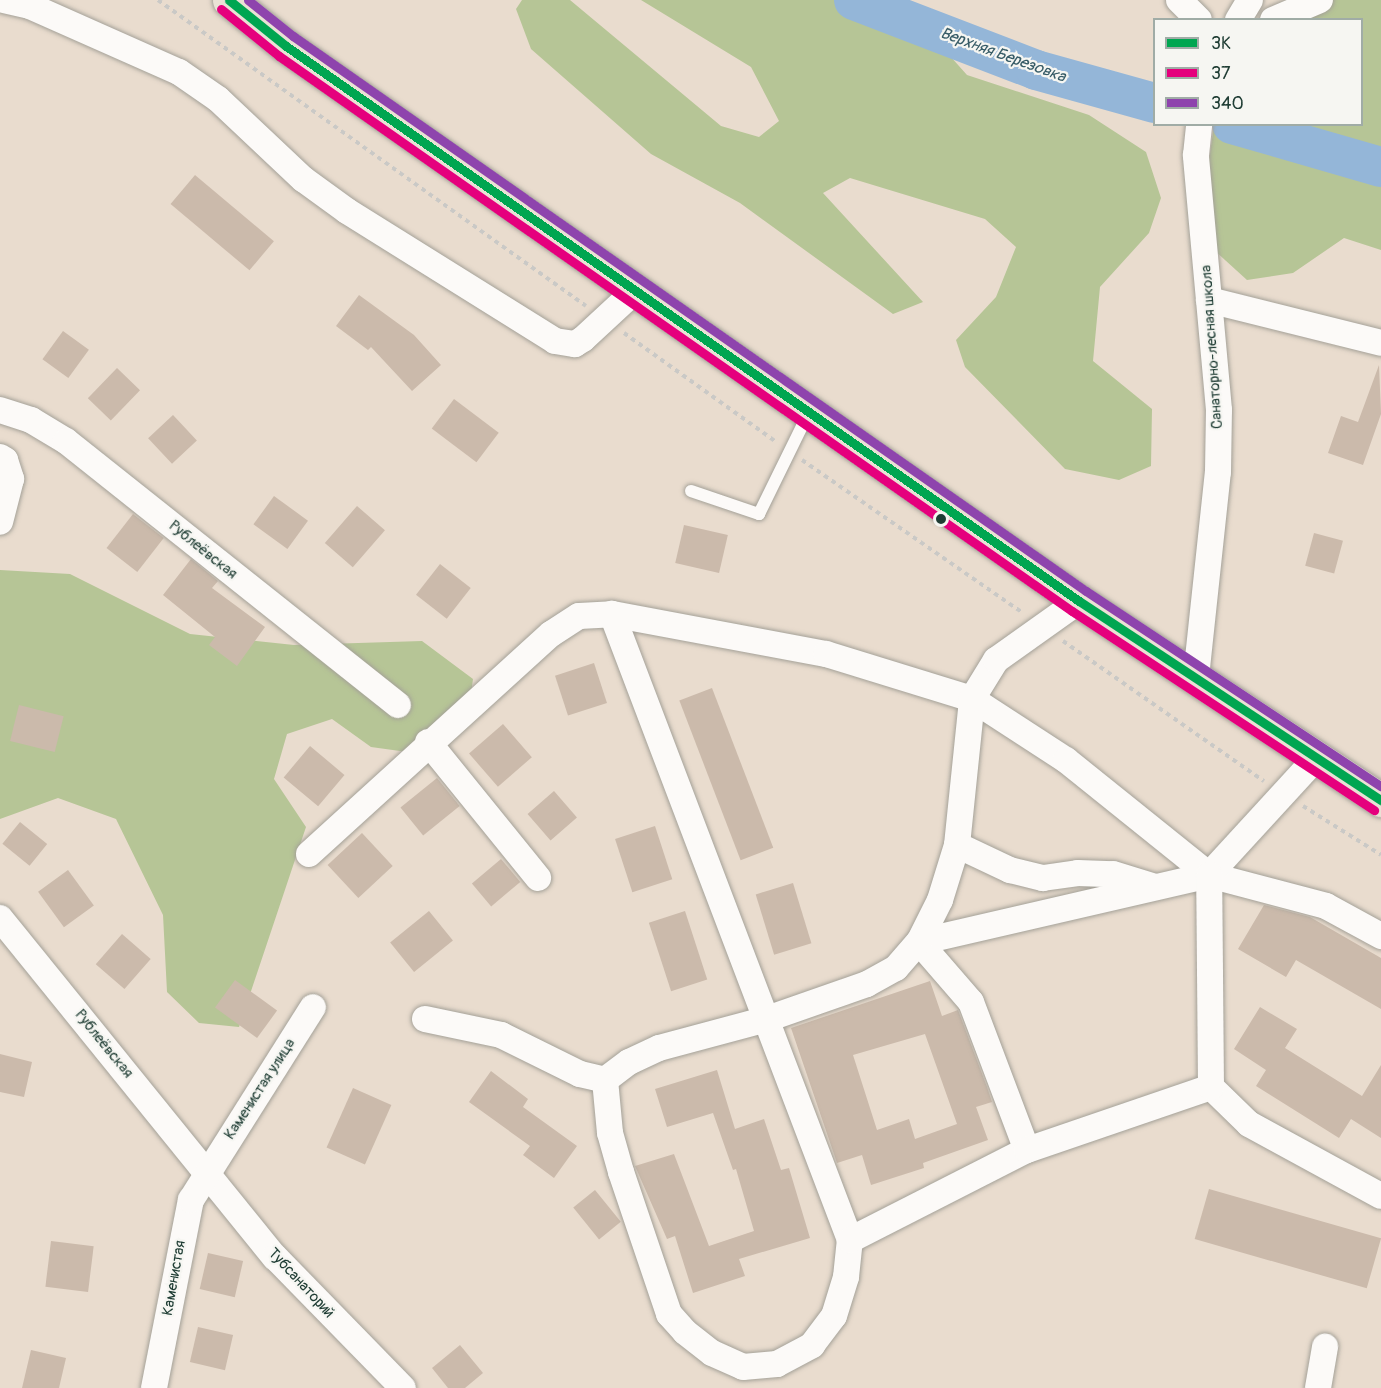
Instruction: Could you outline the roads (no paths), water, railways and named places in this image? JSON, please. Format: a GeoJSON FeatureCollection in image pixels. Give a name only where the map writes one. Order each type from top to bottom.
{"type":"FeatureCollection","features":[{"type":"Feature","properties":{"kind":"main road"},"geometry":{"type":"LineString","coordinates":[[229,0],[286,46],[637,289],[1079,601],[1381,800]]}},
{"type":"Feature","properties":{"kind":"street"},"geometry":{"type":"LineString","coordinates":[[4,0],[30,6],[179,72],[218,99],[303,179],[338,205],[555,341],[574,344],[637,289]]}},
{"type":"Feature","properties":{"kind":"street"},"geometry":{"type":"LineString","coordinates":[[1179,0],[1197,18]]}},
{"type":"Feature","properties":{"kind":"street"},"geometry":{"type":"LineString","coordinates":[[1239,18],[1250,0]]}},
{"type":"Feature","properties":{"kind":"street"},"geometry":{"type":"LineString","coordinates":[[1278,18],[1320,0]]}},
{"type":"Feature","properties":{"kind":"street","name":"Санаторно-лесная школа"},"geometry":{"type":"LineString","coordinates":[[1196,676],[1218,472],[1219,410],[1196,155],[1199,126]]}},
{"type":"Feature","properties":{"kind":"street"},"geometry":{"type":"LineString","coordinates":[[1209,300],[1381,343]]}},
{"type":"Feature","properties":{"kind":"street","name":"Рублеёвская"},"geometry":{"type":"LineString","coordinates":[[0,410],[31,420],[66,441],[398,705]]}},
{"type":"Feature","properties":{"kind":"street"},"geometry":{"type":"LineString","coordinates":[[0,457],[5,460],[11,478],[0,522]]}},
{"type":"Feature","properties":{"kind":"street"},"geometry":{"type":"LineString","coordinates":[[605,1080],[629,1062],[659,1048],[767,1019],[867,984],[896,968],[919,942],[940,900],[957,844],[972,699],[996,660],[1079,601]]}},
{"type":"Feature","properties":{"kind":"street"},"geometry":{"type":"LineString","coordinates":[[605,1080],[610,1133],[669,1314],[685,1332],[712,1353],[743,1367],[777,1364],[813,1345],[834,1316],[846,1277],[850,1240],[612,614]]}},
{"type":"Feature","properties":{"kind":"street"},"geometry":{"type":"LineString","coordinates":[[309,854],[428,742],[551,634],[579,616],[612,614],[826,654],[972,699],[1066,760],[1209,875],[1326,906],[1381,936]]}},
{"type":"Feature","properties":{"kind":"street"},"geometry":{"type":"LineString","coordinates":[[428,742],[537,878]]}},
{"type":"Feature","properties":{"kind":"street"},"geometry":{"type":"LineString","coordinates":[[919,942],[1209,875],[1317,757]]}},
{"type":"Feature","properties":{"kind":"street"},"geometry":{"type":"LineString","coordinates":[[957,844],[1010,870],[1043,878],[1078,873],[1113,874],[1156,887]]}},
{"type":"Feature","properties":{"kind":"street"},"geometry":{"type":"LineString","coordinates":[[1209,875],[1211,1087],[1248,1124],[1381,1196]]}},
{"type":"Feature","properties":{"kind":"street","name":"Рублеёвская"},"geometry":{"type":"LineString","coordinates":[[0,918],[207,1172]]}},
{"type":"Feature","properties":{"kind":"street"},"geometry":{"type":"LineString","coordinates":[[919,942],[971,1002],[1027,1150]]}},
{"type":"Feature","properties":{"kind":"street","name":"Каменистая улица"},"geometry":{"type":"LineString","coordinates":[[207,1172],[313,1007]]}},
{"type":"Feature","properties":{"kind":"street"},"geometry":{"type":"LineString","coordinates":[[425,1020],[501,1035],[580,1074],[605,1080]]}},
{"type":"Feature","properties":{"kind":"street"},"geometry":{"type":"LineString","coordinates":[[850,1240],[1027,1150],[1211,1087]]}},
{"type":"Feature","properties":{"kind":"street","name":"Каменистая"},"geometry":{"type":"LineString","coordinates":[[154,1388],[183,1232],[191,1200],[207,1172]]}},
{"type":"Feature","properties":{"kind":"street","name":"Тубсанаторий"},"geometry":{"type":"LineString","coordinates":[[207,1172],[275,1257],[403,1388]]}},
{"type":"Feature","properties":{"kind":"street"},"geometry":{"type":"LineString","coordinates":[[1318,1388],[1325,1347]]}},
{"type":"Feature","properties":{"kind":"lane"},"geometry":{"type":"LineString","coordinates":[[691,491],[759,514],[809,411]]}},
{"type":"Feature","properties":{"kind":"waterway","name":"Верхняя Березовка"},"geometry":{"type":"LineString","coordinates":[[854,0],[1036,70],[1153,103]]}},
{"type":"Feature","properties":{"kind":"waterway","name":"Верхняя Березовка"},"geometry":{"type":"LineString","coordinates":[[1239,126],[1381,167]]}}]}
